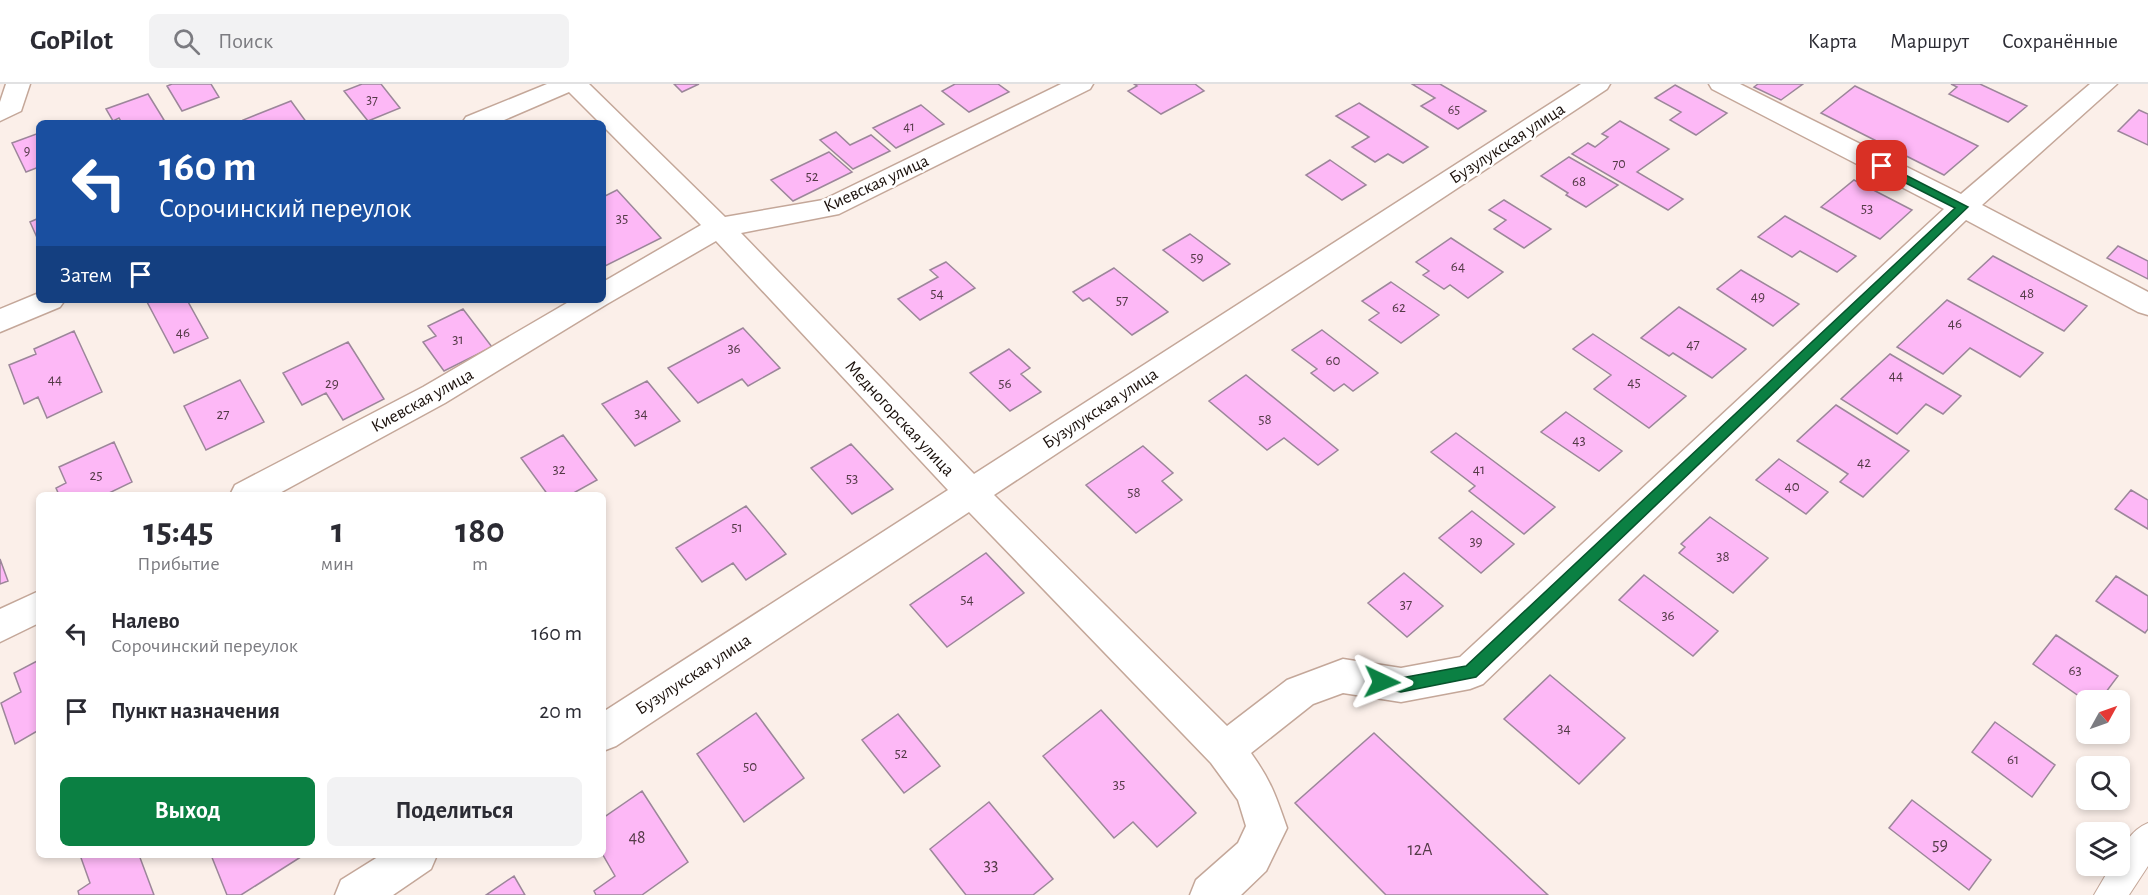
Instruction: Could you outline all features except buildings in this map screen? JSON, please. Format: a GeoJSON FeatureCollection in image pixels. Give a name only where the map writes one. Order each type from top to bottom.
{"type":"FeatureCollection","features":[{"type":"Feature","properties":{"kind":"street"},"geometry":{"type":"LineString","coordinates":[[0,113],[12,106],[18,84]]}},
{"type":"Feature","properties":{"kind":"street"},"geometry":{"type":"LineString","coordinates":[[482,120],[568,84]]}},
{"type":"Feature","properties":{"kind":"street","name":"Медногорская улица"},"geometry":{"type":"LineString","coordinates":[[574,84],[719,227],[971,493],[1225,750],[1256,791],[1267,828],[1252,857],[1211,895]]}},
{"type":"Feature","properties":{"kind":"street","name":"Киевская улица"},"geometry":{"type":"LineString","coordinates":[[606,293],[719,227],[829,208],[1081,84]]}},
{"type":"Feature","properties":{"kind":"street","name":"Бузулукская улица"},"geometry":{"type":"LineString","coordinates":[[606,731],[1598,84]]}},
{"type":"Feature","properties":{"kind":"street"},"geometry":{"type":"LineString","coordinates":[[1721,84],[1963,207],[2148,305]]}},
{"type":"Feature","properties":{"kind":"street"},"geometry":{"type":"LineString","coordinates":[[1225,750],[1300,692],[1343,676],[1401,685],[1470,672],[1963,207],[2105,84]]}},
{"type":"Feature","properties":{"kind":"street"},"geometry":{"type":"LineString","coordinates":[[0,321],[43,303]]}},
{"type":"Feature","properties":{"kind":"street","name":"Киевская улица"},"geometry":{"type":"LineString","coordinates":[[253,492],[434,395],[590,303]]}},
{"type":"Feature","properties":{"kind":"street"},"geometry":{"type":"LineString","coordinates":[[0,626],[36,608]]}},
{"type":"Feature","properties":{"kind":"street"},"geometry":{"type":"LineString","coordinates":[[356,895],[412,858]]}},
{"type":"Feature","properties":{"kind":"lane"},"geometry":{"type":"LineString","coordinates":[[2110,895],[2148,838]]}},
{"type":"Feature","properties":{"kind":"route"},"geometry":{"type":"LineString","coordinates":[[1382,682],[1401,685],[1470,672],[1963,207],[1882,166]]}}]}
